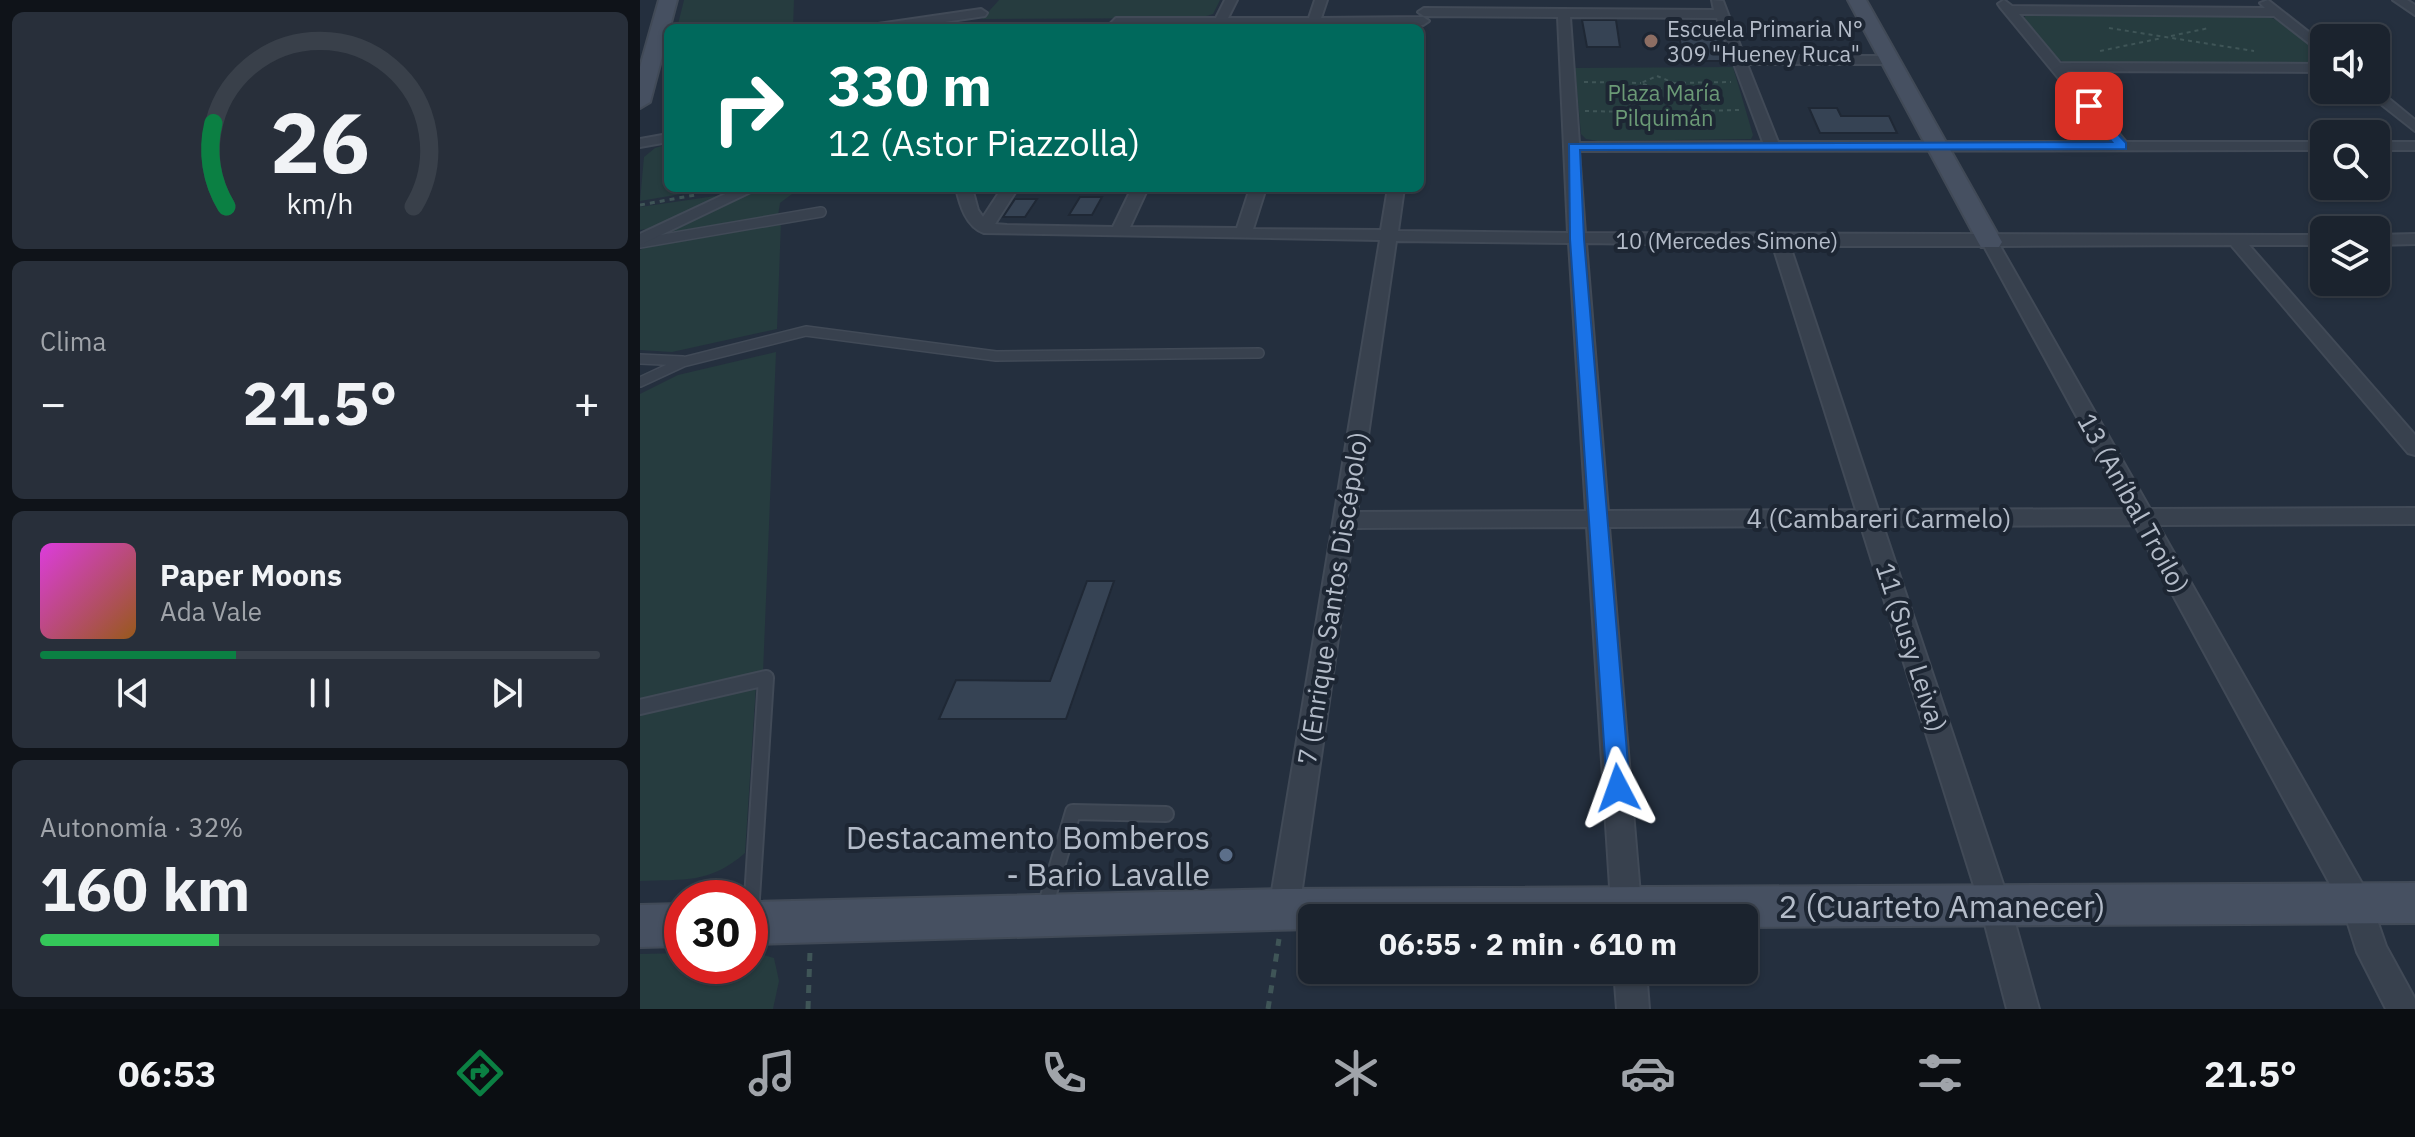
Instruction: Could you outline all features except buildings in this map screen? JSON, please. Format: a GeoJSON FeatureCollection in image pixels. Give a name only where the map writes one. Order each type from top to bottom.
{"type":"FeatureCollection","features":[{"type":"Feature","properties":{"kind":"street"},"geometry":{"type":"LineString","coordinates":[[640,102],[646,60],[668,0]]}},
{"type":"Feature","properties":{"kind":"street"},"geometry":{"type":"LineString","coordinates":[[971,24],[992,0]]}},
{"type":"Feature","properties":{"kind":"street"},"geometry":{"type":"LineString","coordinates":[[1219,24],[1231,0]]}},
{"type":"Feature","properties":{"kind":"street"},"geometry":{"type":"LineString","coordinates":[[1313,24],[1321,0]]}},
{"type":"Feature","properties":{"kind":"street"},"geometry":{"type":"LineString","coordinates":[[1717,0],[1772,147]]}},
{"type":"Feature","properties":{"kind":"street","name":"13 (Aníbal Troilo)"},"geometry":{"type":"LineString","coordinates":[[1857,0],[2357,904],[2372,952],[2403,1009]]}},
{"type":"Feature","properties":{"kind":"street"},"geometry":{"type":"LineString","coordinates":[[2262,0],[2310,39]]}},
{"type":"Feature","properties":{"kind":"street"},"geometry":{"type":"LineString","coordinates":[[2399,0],[2415,10]]}},
{"type":"Feature","properties":{"kind":"street"},"geometry":{"type":"LineString","coordinates":[[2005,5],[2277,12]]}},
{"type":"Feature","properties":{"kind":"street"},"geometry":{"type":"LineString","coordinates":[[2005,5],[2122,146]]}},
{"type":"Feature","properties":{"kind":"street"},"geometry":{"type":"LineString","coordinates":[[1321,24],[1424,11],[1722,14]]}},
{"type":"Feature","properties":{"kind":"street"},"geometry":{"type":"LineString","coordinates":[[905,24],[981,13]]}},
{"type":"Feature","properties":{"kind":"street"},"geometry":{"type":"LineString","coordinates":[[1564,13],[1577,239],[1626,904]]}},
{"type":"Feature","properties":{"kind":"street"},"geometry":{"type":"LineString","coordinates":[[1739,60],[1890,60]]}},
{"type":"Feature","properties":{"kind":"street"},"geometry":{"type":"LineString","coordinates":[[2054,64],[2310,68]]}},
{"type":"Feature","properties":{"kind":"street"},"geometry":{"type":"LineString","coordinates":[[2387,104],[2415,127]]}},
{"type":"Feature","properties":{"kind":"street"},"geometry":{"type":"LineString","coordinates":[[640,143],[664,139]]}},
{"type":"Feature","properties":{"kind":"street"},"geometry":{"type":"LineString","coordinates":[[1573,147],[2310,146]]}},
{"type":"Feature","properties":{"kind":"street"},"geometry":{"type":"LineString","coordinates":[[2390,146],[2415,146]]}},
{"type":"Feature","properties":{"kind":"street"},"geometry":{"type":"LineString","coordinates":[[640,242],[743,192]]}},
{"type":"Feature","properties":{"kind":"street"},"geometry":{"type":"LineString","coordinates":[[965,192],[970,211],[984,228],[1007,192]]}},
{"type":"Feature","properties":{"kind":"street"},"geometry":{"type":"LineString","coordinates":[[1120,230],[1138,192]]}},
{"type":"Feature","properties":{"kind":"street"},"geometry":{"type":"LineString","coordinates":[[1244,232],[1257,192]]}},
{"type":"Feature","properties":{"kind":"street","name":"7 (Enrique Santos Discépolo)"},"geometry":{"type":"LineString","coordinates":[[1284,909],[1395,192]]}},
{"type":"Feature","properties":{"kind":"street","name":"10 (Mercedes Simone)"},"geometry":{"type":"LineString","coordinates":[[984,228],[1388,237],[1780,241],[2310,240]]}},
{"type":"Feature","properties":{"kind":"street"},"geometry":{"type":"LineString","coordinates":[[2390,240],[2415,239]]}},
{"type":"Feature","properties":{"kind":"street","name":"11 (Susy Leiva)"},"geometry":{"type":"LineString","coordinates":[[1780,241],[1995,905],[2023,1009]]}},
{"type":"Feature","properties":{"kind":"street"},"geometry":{"type":"LineString","coordinates":[[2236,241],[2415,448]]}},
{"type":"Feature","properties":{"kind":"street","name":"4 (Cambareri Carmelo)"},"geometry":{"type":"LineString","coordinates":[[1344,520],[2415,516]]}},
{"type":"Feature","properties":{"kind":"street","name":"2 (Cuarteto Amanecer)"},"geometry":{"type":"LineString","coordinates":[[1758,910],[1995,905],[2415,903]]}},
{"type":"Feature","properties":{"kind":"street","name":"2 (Cuarteto Amanecer)"},"geometry":{"type":"LineString","coordinates":[[768,922],[1298,909]]}},
{"type":"Feature","properties":{"kind":"street"},"geometry":{"type":"LineString","coordinates":[[640,926],[664,925]]}},
{"type":"Feature","properties":{"kind":"street"},"geometry":{"type":"LineString","coordinates":[[1631,984],[1633,1009]]}},
{"type":"Feature","properties":{"kind":"lane"},"geometry":{"type":"LineString","coordinates":[[640,242],[821,212]]}},
{"type":"Feature","properties":{"kind":"lane"},"geometry":{"type":"LineString","coordinates":[[640,382],[683,362],[806,331],[996,356],[1259,353]]}},
{"type":"Feature","properties":{"kind":"lane"},"geometry":{"type":"LineString","coordinates":[[640,359],[683,362]]}},
{"type":"Feature","properties":{"kind":"lane"},"geometry":{"type":"LineString","coordinates":[[640,707],[766,678],[753,880]]}},
{"type":"Feature","properties":{"kind":"lane"},"geometry":{"type":"LineString","coordinates":[[1043,915],[1073,812],[1166,814]]}},
{"type":"Feature","properties":{"kind":"path"},"geometry":{"type":"LineString","coordinates":[[2101,27],[2264,52]]}},
{"type":"Feature","properties":{"kind":"path"},"geometry":{"type":"LineString","coordinates":[[2054,64],[2209,28]]}},
{"type":"Feature","properties":{"kind":"path"},"geometry":{"type":"LineString","coordinates":[[1641,83],[1657,76],[1674,83],[1748,82]]}},
{"type":"Feature","properties":{"kind":"path"},"geometry":{"type":"LineString","coordinates":[[1569,83],[1641,83],[1659,90],[1674,83]]}},
{"type":"Feature","properties":{"kind":"path"},"geometry":{"type":"LineString","coordinates":[[1659,90],[1660,98]]}},
{"type":"Feature","properties":{"kind":"path"},"geometry":{"type":"LineString","coordinates":[[1649,97],[1660,98],[1684,102],[1694,106],[1695,111],[1696,118],[1677,125],[1650,125],[1632,116],[1629,105],[1649,97]]}},
{"type":"Feature","properties":{"kind":"path"},"geometry":{"type":"LineString","coordinates":[[1695,111],[1758,110]]}},
{"type":"Feature","properties":{"kind":"path"},"geometry":{"type":"LineString","coordinates":[[1571,111],[1631,112]]}},
{"type":"Feature","properties":{"kind":"path"},"geometry":{"type":"LineString","coordinates":[[1268,1009],[1284,909]]}},
{"type":"Feature","properties":{"kind":"path"},"geometry":{"type":"LineString","coordinates":[[808,1009],[812,921]]}},
{"type":"Feature","properties":{"kind":"green space"},"geometry":{"type":"Polygon","coordinates":[[[684,0],[794,0],[793,24],[678,24],[684,0]]]}},
{"type":"Feature","properties":{"kind":"green space"},"geometry":{"type":"Polygon","coordinates":[[[999,0],[1220,0],[1213,14],[1200,18],[982,19],[999,0]]]}},
{"type":"Feature","properties":{"kind":"green space"},"geometry":{"type":"Polygon","coordinates":[[[2026,14],[2269,17],[2280,21],[2310,46],[2310,63],[2064,62],[2054,57],[2024,19],[2026,14]]]}},
{"type":"Feature","properties":{"kind":"green space","name":"Plaza María Pilquimán"},"geometry":{"type":"Polygon","coordinates":[[[1733,67],[1753,135],[1751,139],[1598,141],[1586,139],[1581,134],[1575,68],[1733,67]]]}},
{"type":"Feature","properties":{"kind":"green space"},"geometry":{"type":"Polygon","coordinates":[[[664,145],[664,192],[693,192],[640,201],[644,157],[664,145]]]}},
{"type":"Feature","properties":{"kind":"green space"},"geometry":{"type":"Polygon","coordinates":[[[754,192],[795,192],[780,203],[778,216],[671,235],[671,231],[754,192]]]}},
{"type":"Feature","properties":{"kind":"green space"},"geometry":{"type":"Polygon","coordinates":[[[736,193],[665,226],[640,230],[640,207],[736,193]]]}},
{"type":"Feature","properties":{"kind":"green space"},"geometry":{"type":"Polygon","coordinates":[[[781,222],[777,329],[672,352],[640,350],[640,250],[652,244],[781,222]]]}},
{"type":"Feature","properties":{"kind":"green space"},"geometry":{"type":"Polygon","coordinates":[[[776,352],[763,673],[640,702],[640,394],[678,375],[776,352]]]}},
{"type":"Feature","properties":{"kind":"green space"},"geometry":{"type":"Polygon","coordinates":[[[756,685],[745,853],[708,875],[640,881],[640,712],[756,685]]]}},
{"type":"Feature","properties":{"kind":"green space"},"geometry":{"type":"Polygon","coordinates":[[[664,953],[664,984],[768,984],[768,956],[774,958],[779,981],[773,1009],[640,1009],[640,954],[664,953]]]}},
{"type":"Feature","properties":{"kind":"place","name":"Escuela Primaria N° 309 \"Hueney Ruca\""},"geometry":{"type":"Point","coordinates":[1651,41]}},
{"type":"Feature","properties":{"kind":"place","name":"Destacamento Bomberos - Bario Lavalle"},"geometry":{"type":"Point","coordinates":[1226,855]}},
{"type":"Feature","properties":{"kind":"route"},"geometry":{"type":"LineString","coordinates":[[1618,788],[1577,239],[1573,147],[2122,146],[2089,106]]}}]}
